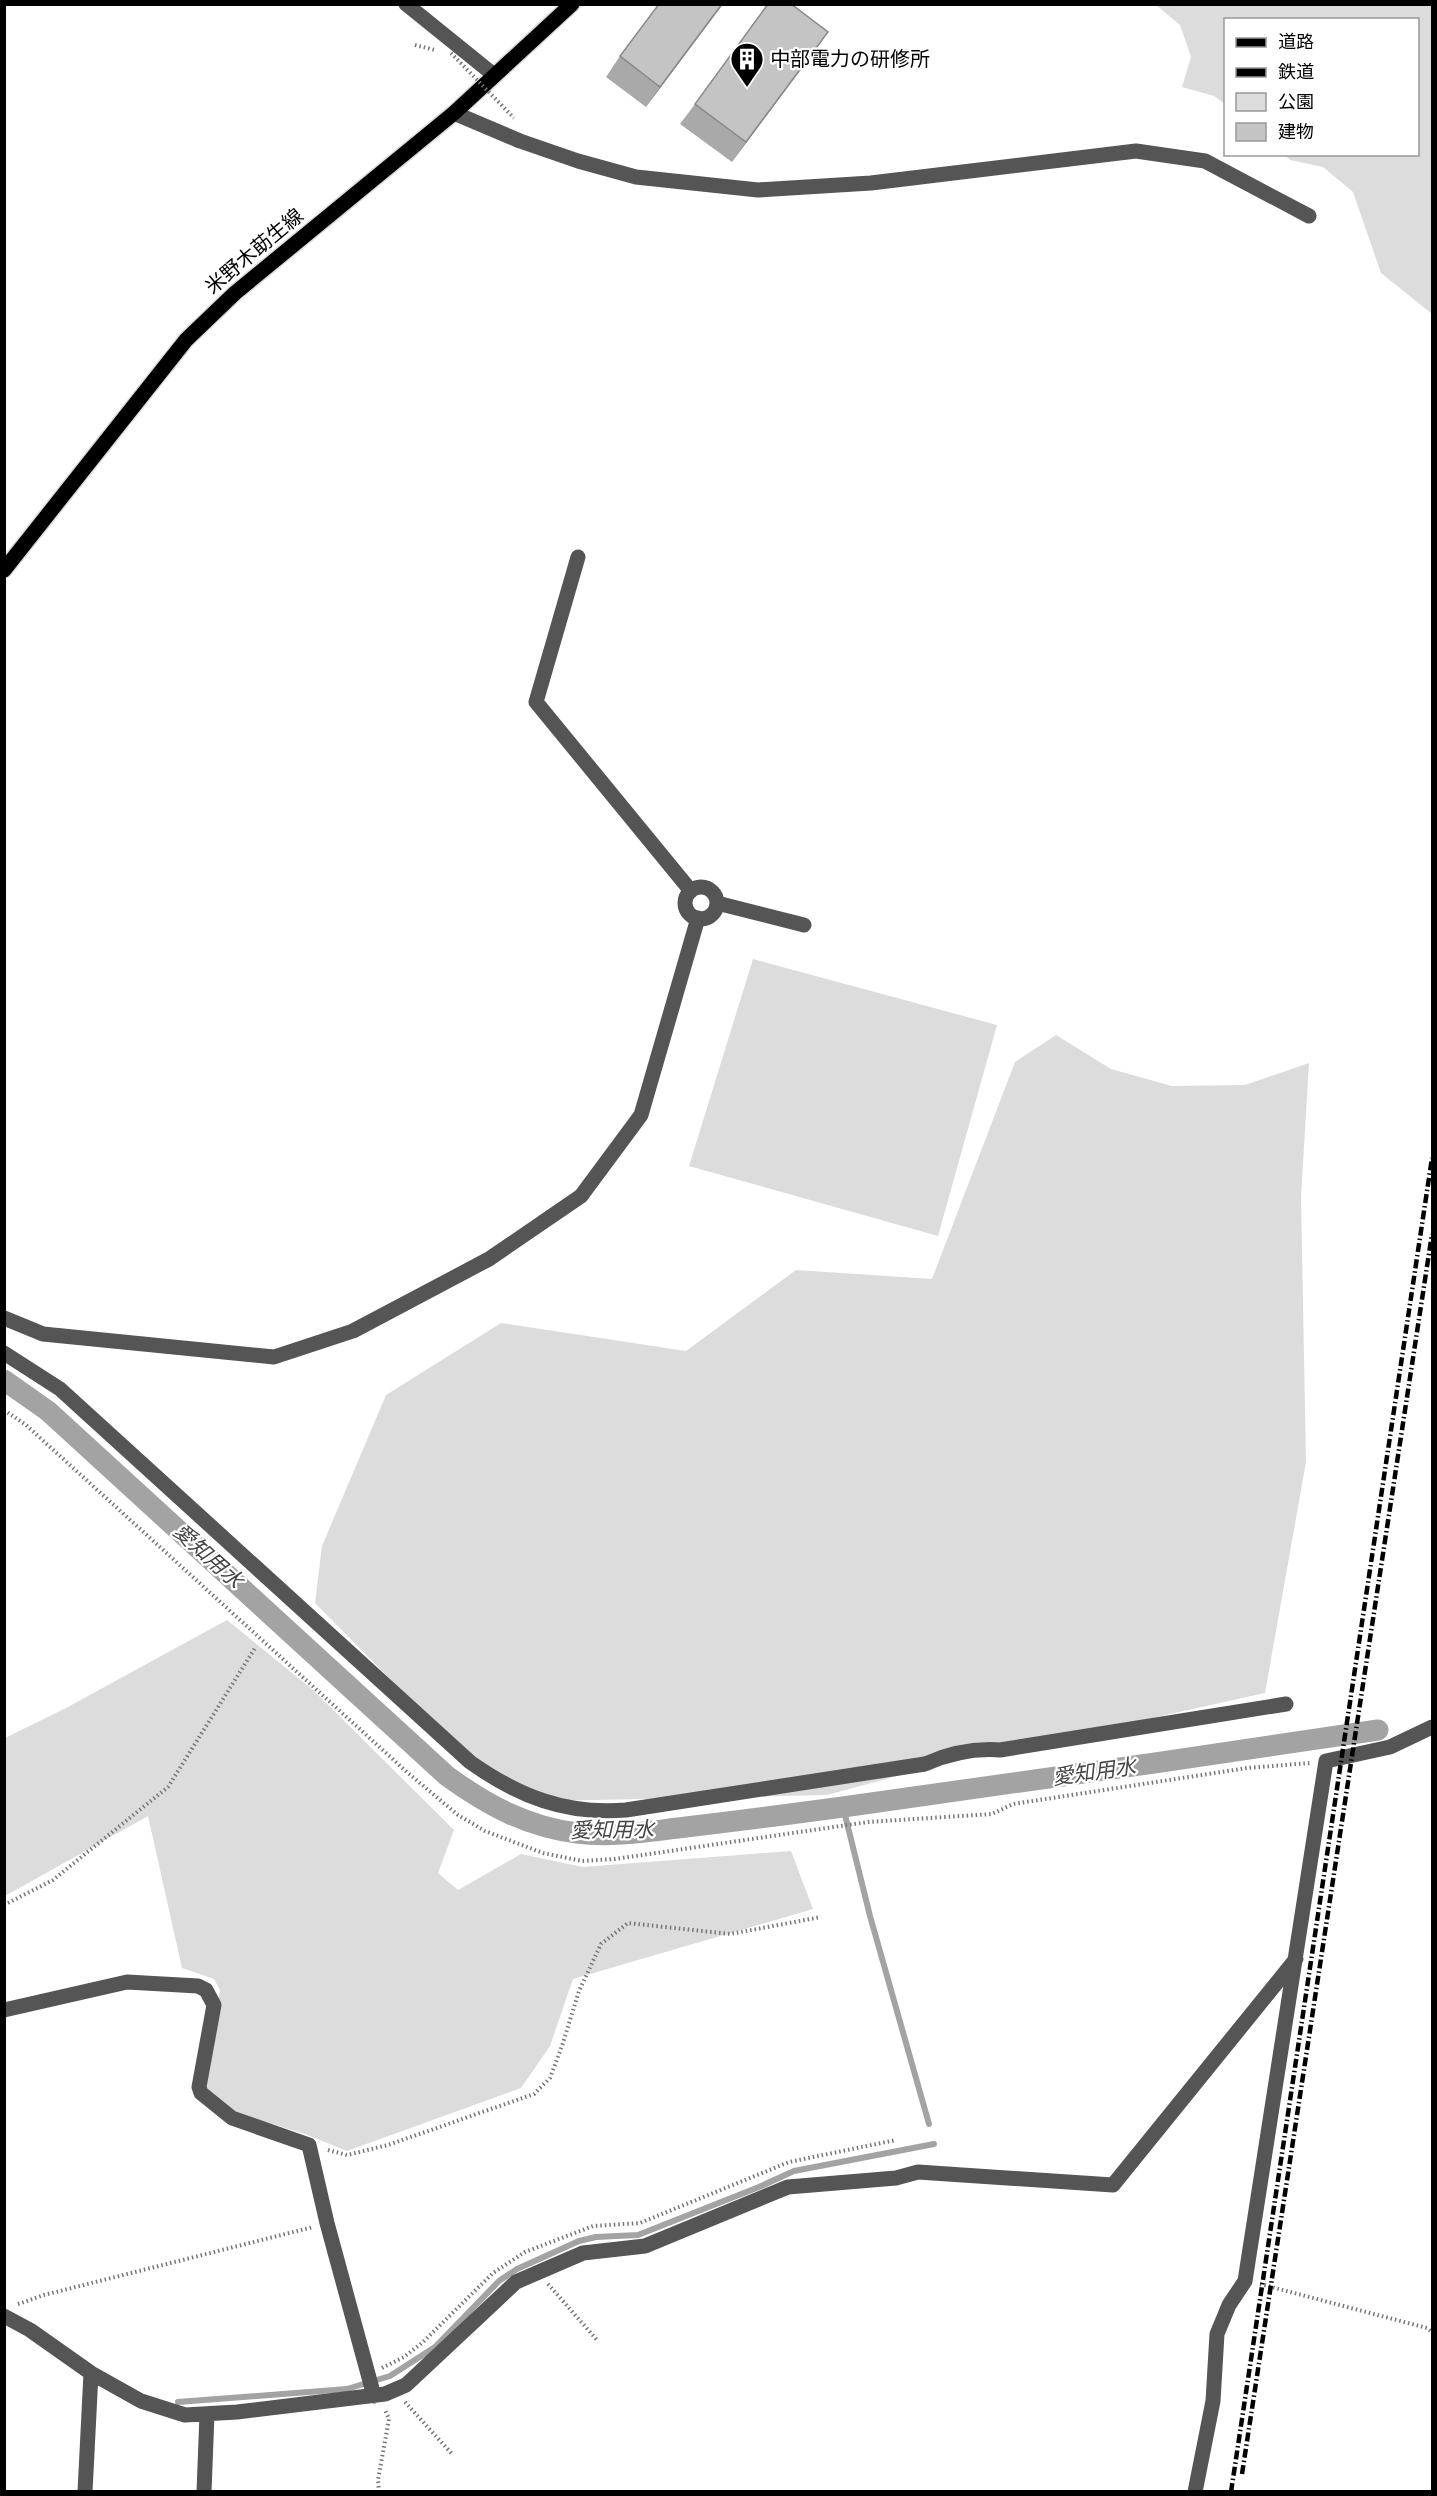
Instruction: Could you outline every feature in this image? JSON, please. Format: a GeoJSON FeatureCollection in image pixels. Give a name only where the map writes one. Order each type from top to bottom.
{"type":"FeatureCollection","features":[{"type":"Feature","properties":{"kind":"main road","name":"米野木莇生線"},"geometry":{"type":"LineString","coordinates":[[4,570],[186,340],[235,293],[454,112],[572,4]]}},
{"type":"Feature","properties":{"kind":"street"},"geometry":{"type":"LineString","coordinates":[[406,4],[494,75]]}},
{"type":"Feature","properties":{"kind":"street"},"geometry":{"type":"LineString","coordinates":[[454,112],[520,141],[578,161],[636,177],[758,190],[871,183],[1136,151],[1205,161],[1309,216]]}},
{"type":"Feature","properties":{"kind":"street"},"geometry":{"type":"LineString","coordinates":[[578,557],[536,702],[691,891]]}},
{"type":"Feature","properties":{"kind":"street"},"geometry":{"type":"LineString","coordinates":[[700,887],[710,890],[717,903],[713,914],[703,919],[687,910],[686,900],[691,891],[700,887]]}},
{"type":"Feature","properties":{"kind":"street"},"geometry":{"type":"LineString","coordinates":[[717,903],[804,925]]}},
{"type":"Feature","properties":{"kind":"street"},"geometry":{"type":"LineString","coordinates":[[4,1318],[43,1334],[274,1357],[353,1331],[489,1259],[581,1196],[641,1115],[698,918]]}},
{"type":"Feature","properties":{"kind":"street"},"geometry":{"type":"LineString","coordinates":[[4,1353],[60,1389],[470,1762],[508,1787],[556,1805],[607,1812],[626,1810],[925,1764],[946,1754],[978,1749],[1000,1750],[1286,1704]]}},
{"type":"Feature","properties":{"kind":"street"},"geometry":{"type":"LineString","coordinates":[[1196,2492],[1213,2402],[1217,2334],[1229,2305],[1245,2281],[1326,1761],[1390,1747],[1432,1727]]}},
{"type":"Feature","properties":{"kind":"street"},"geometry":{"type":"LineString","coordinates":[[8,2312],[91,2373],[141,2401],[185,2415],[376,2396],[406,2385],[516,2282],[583,2253],[645,2246],[788,2187],[896,2178],[918,2172],[1113,2185],[1296,1959]]}},
{"type":"Feature","properties":{"kind":"street"},"geometry":{"type":"LineString","coordinates":[[4,2010],[127,1982],[198,1986],[206,1990],[214,2005],[199,2087],[201,2093],[232,2118],[277,2136],[309,2145],[327,2223],[376,2396]]}},
{"type":"Feature","properties":{"kind":"street"},"geometry":{"type":"LineString","coordinates":[[85,2492],[91,2373]]}},
{"type":"Feature","properties":{"kind":"street"},"geometry":{"type":"LineString","coordinates":[[204,2492],[207,2414]]}},
{"type":"Feature","properties":{"kind":"path"},"geometry":{"type":"LineString","coordinates":[[451,53],[513,118]]}},
{"type":"Feature","properties":{"kind":"path"},"geometry":{"type":"LineString","coordinates":[[4,1410],[26,1425],[408,1773],[459,1815],[485,1831],[543,1853],[582,1861],[626,1858],[868,1822],[992,1814],[1012,1804],[1247,1768],[1326,1761]]}},
{"type":"Feature","properties":{"kind":"path"},"geometry":{"type":"LineString","coordinates":[[4,1905],[53,1880],[168,1787],[255,1648]]}},
{"type":"Feature","properties":{"kind":"path"},"geometry":{"type":"LineString","coordinates":[[309,2145],[347,2156],[388,2145],[534,2094],[550,2078],[579,1991],[601,1944],[628,1923],[730,1934],[821,1917]]}},
{"type":"Feature","properties":{"kind":"path"},"geometry":{"type":"LineString","coordinates":[[8,2312],[44,2295],[327,2223]]}},
{"type":"Feature","properties":{"kind":"path"},"geometry":{"type":"LineString","coordinates":[[540,2271],[544,2280],[597,2340]]}},
{"type":"Feature","properties":{"kind":"path"},"geometry":{"type":"LineString","coordinates":[[1245,2281],[1427,2328],[1432,2332]]}},
{"type":"Feature","properties":{"kind":"path"},"geometry":{"type":"LineString","coordinates":[[397,2389],[399,2396],[453,2455]]}},
{"type":"Feature","properties":{"kind":"path"},"geometry":{"type":"LineString","coordinates":[[376,2396],[388,2419],[378,2480],[379,2492]]}},
{"type":"Feature","properties":{"kind":"green space"},"geometry":{"type":"Polygon","coordinates":[[[1156,5],[1432,5],[1432,314],[1381,273],[1353,192],[1323,167],[1290,160],[1286,156],[1419,156],[1419,18],[1224,18],[1224,103],[1214,96],[1182,87],[1191,57],[1180,25],[1156,5]]]}},
{"type":"Feature","properties":{"kind":"green space"},"geometry":{"type":"Polygon","coordinates":[[[753,959],[997,1025],[938,1236],[689,1166],[753,959]]]}},
{"type":"Feature","properties":{"kind":"green space"},"geometry":{"type":"Polygon","coordinates":[[[1056,1035],[1111,1069],[1172,1086],[1245,1085],[1309,1063],[1301,1197],[1306,1462],[1265,1693],[934,1766],[827,1795],[549,1801],[466,1756],[315,1603],[322,1546],[386,1395],[501,1323],[686,1351],[796,1270],[932,1279],[1015,1062],[1056,1035]]]}},
{"type":"Feature","properties":{"kind":"green space"},"geometry":{"type":"Polygon","coordinates":[[[227,1620],[313,1690],[454,1830],[438,1873],[458,1890],[521,1854],[583,1867],[791,1851],[813,1909],[573,1979],[550,2046],[521,2088],[347,2151],[305,2134],[237,2113],[204,2091],[220,1990],[214,1979],[182,1968],[148,1816],[5,1896],[5,1738],[66,1708],[227,1620]]]}},
{"type":"Feature","properties":{"kind":"building"},"geometry":{"type":"Polygon","coordinates":[[[659,4],[722,4],[660,87],[620,56],[659,4]]]}},
{"type":"Feature","properties":{"kind":"building","name":"中部電力の研修所"},"geometry":{"type":"Polygon","coordinates":[[[768,4],[791,4],[828,32],[746,142],[695,104],[768,4]]]}},
{"type":"Feature","properties":{"kind":"waterway","name":"愛知用水"},"geometry":{"type":"LineString","coordinates":[[4,1380],[48,1411],[447,1776],[508,1813],[541,1826],[590,1834],[645,1832],[843,1807],[1378,1730]]}},
{"type":"Feature","properties":{"kind":"waterway"},"geometry":{"type":"LineString","coordinates":[[843,1807],[870,1916],[929,2124]]}},
{"type":"Feature","properties":{"kind":"waterway"},"geometry":{"type":"LineString","coordinates":[[178,2402],[347,2389],[390,2376],[435,2347],[499,2281],[517,2269],[579,2241],[596,2237],[638,2235],[794,2171],[934,2144]]}},
{"type":"Feature","properties":{"kind":"railway"},"geometry":{"type":"LineString","coordinates":[[1231,2492],[1432,1158]]}},
{"type":"Feature","properties":{"kind":"railway"},"geometry":{"type":"LineString","coordinates":[[1242,2474],[1432,1234]]}},
{"type":"Feature","properties":{"kind":"place","name":"中部電力の研修所"},"geometry":{"type":"Point","coordinates":[747,88]}}]}
